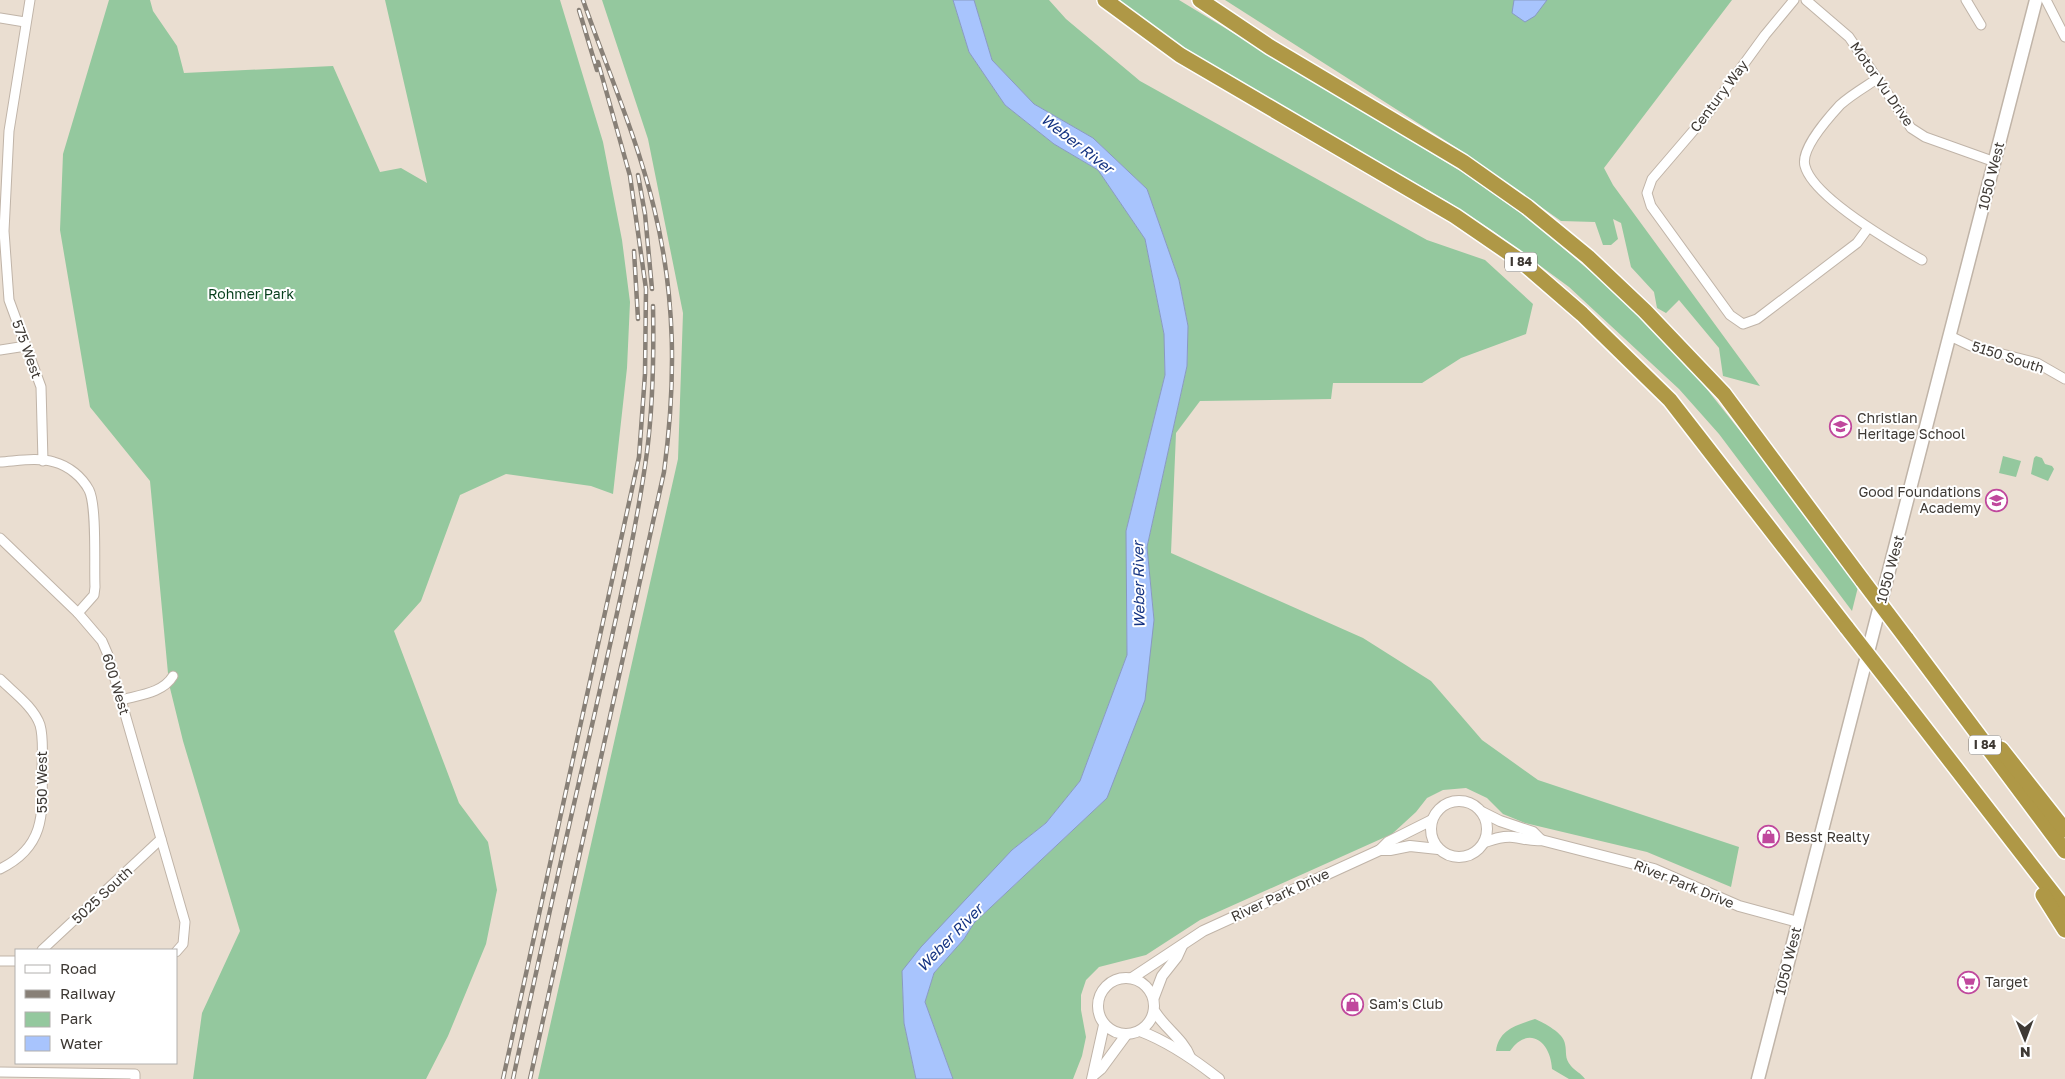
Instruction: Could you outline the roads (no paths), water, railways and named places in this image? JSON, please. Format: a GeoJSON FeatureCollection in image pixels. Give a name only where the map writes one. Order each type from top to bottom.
{"type":"FeatureCollection","features":[{"type":"Feature","properties":{"kind":"highway","name":"I 84"},"geometry":{"type":"LineString","coordinates":[[1105,0],[1180,55],[1455,216],[1522,262],[1582,314],[1670,400],[2065,909]]}},
{"type":"Feature","properties":{"kind":"highway","name":"I 84"},"geometry":{"type":"LineString","coordinates":[[1200,0],[1270,47],[1463,162],[1527,208],[1588,257],[1645,311],[1724,394],[2065,851]]}},
{"type":"Feature","properties":{"kind":"highway"},"geometry":{"type":"LineString","coordinates":[[1906,638],[1937,668],[2065,830]]}},
{"type":"Feature","properties":{"kind":"highway"},"geometry":{"type":"LineString","coordinates":[[2025,857],[2042,894],[2065,930]]}},
{"type":"Feature","properties":{"kind":"main road","name":"1050 West"},"geometry":{"type":"LineString","coordinates":[[1758,1079],[2036,0]]}},
{"type":"Feature","properties":{"kind":"street","name":"575 West"},"geometry":{"type":"LineString","coordinates":[[30,0],[4,131],[2,231],[9,300],[41,387],[44,461]]}},
{"type":"Feature","properties":{"kind":"street","name":"Century Way"},"geometry":{"type":"LineString","coordinates":[[1794,0],[1706,116],[1652,179],[1647,193],[1651,206],[1724,308],[1743,324],[1756,319],[1857,243],[1868,228]]}},
{"type":"Feature","properties":{"kind":"street","name":"Motor Vu Drive"},"geometry":{"type":"LineString","coordinates":[[1806,0],[1849,38],[1911,128],[1925,137],[1995,162]]}},
{"type":"Feature","properties":{"kind":"street"},"geometry":{"type":"LineString","coordinates":[[1966,0],[1981,25]]}},
{"type":"Feature","properties":{"kind":"street"},"geometry":{"type":"LineString","coordinates":[[2046,0],[2065,37]]}},
{"type":"Feature","properties":{"kind":"street"},"geometry":{"type":"LineString","coordinates":[[0,18],[25,22]]}},
{"type":"Feature","properties":{"kind":"street"},"geometry":{"type":"LineString","coordinates":[[1877,79],[1840,105],[1807,148],[1804,164],[1810,179],[1868,228],[1922,260]]}},
{"type":"Feature","properties":{"kind":"street","name":"5150 South"},"geometry":{"type":"LineString","coordinates":[[1950,336],[1972,346],[2037,363],[2065,379]]}},
{"type":"Feature","properties":{"kind":"street"},"geometry":{"type":"LineString","coordinates":[[0,350],[26,346]]}},
{"type":"Feature","properties":{"kind":"street"},"geometry":{"type":"LineString","coordinates":[[0,462],[53,461],[68,467],[82,479],[90,492],[93,507],[94,595],[78,612],[0,538]]}},
{"type":"Feature","properties":{"kind":"street","name":"600 West"},"geometry":{"type":"LineString","coordinates":[[78,612],[102,641],[108,654],[185,922],[184,944],[178,950]]}},
{"type":"Feature","properties":{"kind":"street"},"geometry":{"type":"LineString","coordinates":[[121,700],[160,689],[168,684],[173,676]]}},
{"type":"Feature","properties":{"kind":"street","name":"550 West"},"geometry":{"type":"LineString","coordinates":[[0,679],[31,710],[40,724],[42,741],[42,818],[31,844],[16,859],[0,869]]}},
{"type":"Feature","properties":{"kind":"street"},"geometry":{"type":"LineString","coordinates":[[1450,802],[1468,802],[1482,812],[1488,827],[1485,842],[1474,854],[1460,858],[1448,856],[1438,849],[1431,835],[1432,820],[1443,806],[1450,802]]}},
{"type":"Feature","properties":{"kind":"street","name":"River Park Drive"},"geometry":{"type":"LineString","coordinates":[[1482,812],[1500,821],[1534,832],[1541,840]]}},
{"type":"Feature","properties":{"kind":"street","name":"River Park Drive"},"geometry":{"type":"LineString","coordinates":[[1132,978],[1203,930],[1380,850],[1388,842],[1432,820]]}},
{"type":"Feature","properties":{"kind":"street","name":"River Park Drive"},"geometry":{"type":"LineString","coordinates":[[1485,842],[1499,837],[1513,837],[1532,841],[1541,840],[1654,869],[1739,906],[1798,922]]}},
{"type":"Feature","properties":{"kind":"street","name":"5025 South"},"geometry":{"type":"LineString","coordinates":[[43,949],[161,839]]}},
{"type":"Feature","properties":{"kind":"street","name":"River Park Drive"},"geometry":{"type":"LineString","coordinates":[[1380,850],[1410,846],[1438,849]]}},
{"type":"Feature","properties":{"kind":"street","name":"River Park Drive"},"geometry":{"type":"LineString","coordinates":[[1154,997],[1162,976],[1177,957],[1182,946]]}},
{"type":"Feature","properties":{"kind":"street"},"geometry":{"type":"LineString","coordinates":[[0,961],[15,961]]}},
{"type":"Feature","properties":{"kind":"street"},"geometry":{"type":"LineString","coordinates":[[1132,978],[1146,985],[1154,997],[1152,1020],[1140,1031],[1126,1035],[1118,1034],[1104,1024],[1098,1010],[1100,995],[1104,988],[1117,979],[1132,978]]}},
{"type":"Feature","properties":{"kind":"street"},"geometry":{"type":"LineString","coordinates":[[1154,1012],[1186,1047],[1190,1057]]}},
{"type":"Feature","properties":{"kind":"street"},"geometry":{"type":"LineString","coordinates":[[1094,1076],[1104,1024]]}},
{"type":"Feature","properties":{"kind":"street"},"geometry":{"type":"LineString","coordinates":[[1140,1031],[1161,1039],[1174,1049],[1190,1057],[1219,1079]]}},
{"type":"Feature","properties":{"kind":"street"},"geometry":{"type":"LineString","coordinates":[[1094,1076],[1126,1035]]}},
{"type":"Feature","properties":{"kind":"street"},"geometry":{"type":"LineString","coordinates":[[0,1072],[135,1076]]}},
{"type":"Feature","properties":{"kind":"water","name":"Weber River"},"geometry":{"type":"Polygon","coordinates":[[[953,0],[974,0],[992,60],[1034,104],[1093,138],[1147,189],[1179,280],[1188,326],[1187,366],[1147,547],[1154,620],[1145,700],[1107,798],[974,923],[964,939],[934,973],[925,1002],[953,1079],[916,1079],[904,1023],[902,971],[921,947],[1012,850],[1046,823],[1080,781],[1127,655],[1126,531],[1165,375],[1164,334],[1145,239],[1098,170],[1054,144],[1005,105],[969,52],[953,0]]]}},
{"type":"Feature","properties":{"kind":"water"},"geometry":{"type":"Polygon","coordinates":[[[1514,0],[1547,0],[1535,16],[1525,22],[1512,13],[1514,0]]]}},
{"type":"Feature","properties":{"kind":"railway"},"geometry":{"type":"LineString","coordinates":[[530,1079],[664,472],[671,405],[672,340],[670,307],[667,274],[654,208],[639,155],[583,0]]}},
{"type":"Feature","properties":{"kind":"railway"},"geometry":{"type":"LineString","coordinates":[[579,10],[597,70]]}},
{"type":"Feature","properties":{"kind":"railway"},"geometry":{"type":"LineString","coordinates":[[503,1079],[639,457],[645,374],[646,289],[630,176],[598,62]]}},
{"type":"Feature","properties":{"kind":"railway"},"geometry":{"type":"LineString","coordinates":[[638,175],[645,214],[652,289]]}},
{"type":"Feature","properties":{"kind":"railway"},"geometry":{"type":"LineString","coordinates":[[634,251],[638,319]]}},
{"type":"Feature","properties":{"kind":"railway"},"geometry":{"type":"LineString","coordinates":[[513,1079],[617,615],[636,518],[651,416],[653,306]]}},
{"type":"Feature","properties":{"kind":"place","name":"Christian Heritage School"},"geometry":{"type":"Point","coordinates":[1841,426]}},
{"type":"Feature","properties":{"kind":"place","name":"Good Foundations Academy"},"geometry":{"type":"Point","coordinates":[1997,500]}},
{"type":"Feature","properties":{"kind":"place","name":"Besst Realty"},"geometry":{"type":"Point","coordinates":[1769,837]}},
{"type":"Feature","properties":{"kind":"place","name":"Target"},"geometry":{"type":"Point","coordinates":[1969,982]}},
{"type":"Feature","properties":{"kind":"place","name":"Sam's Club"},"geometry":{"type":"Point","coordinates":[1353,1004]}},
{"type":"Feature","properties":{"kind":"park label","name":"Rohmer Park"},"geometry":{"type":"Point","coordinates":[251,294]}}]}
